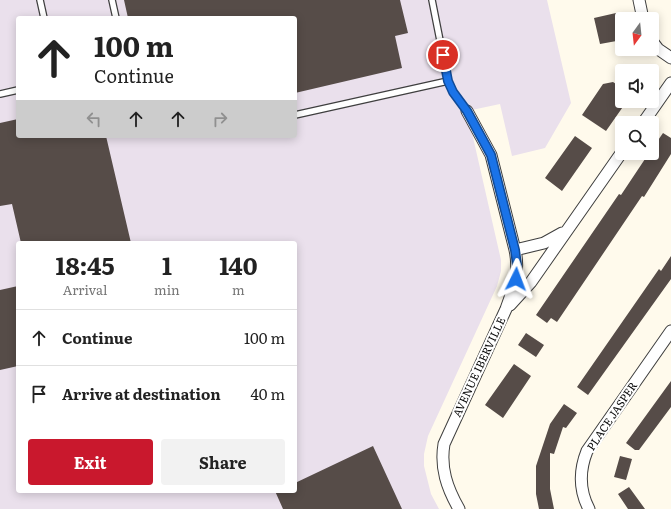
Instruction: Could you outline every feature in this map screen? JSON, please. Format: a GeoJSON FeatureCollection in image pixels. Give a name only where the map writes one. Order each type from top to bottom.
{"type":"FeatureCollection","features":[{"type":"Feature","properties":{"kind":"street"},"geometry":{"type":"LineString","coordinates":[[639,0],[642,12]]}},
{"type":"Feature","properties":{"kind":"street"},"geometry":{"type":"LineString","coordinates":[[659,50],[671,58]]}},
{"type":"Feature","properties":{"kind":"street"},"geometry":{"type":"LineString","coordinates":[[648,116],[671,83]]}},
{"type":"Feature","properties":{"kind":"street","name":"AVENUE IBERVILLE"},"geometry":{"type":"LineString","coordinates":[[459,509],[449,490],[444,472],[442,463],[444,444],[506,310],[516,279],[517,265],[515,250],[491,155],[467,111]]}},
{"type":"Feature","properties":{"kind":"street"},"geometry":{"type":"LineString","coordinates":[[506,310],[530,282],[616,160]]}},
{"type":"Feature","properties":{"kind":"street"},"geometry":{"type":"LineString","coordinates":[[515,250],[550,241],[568,227]]}},
{"type":"Feature","properties":{"kind":"street","name":"PLACE JASPER"},"geometry":{"type":"LineString","coordinates":[[589,509],[584,496],[581,474],[587,451],[671,331]]}},
{"type":"Feature","properties":{"kind":"lane"},"geometry":{"type":"LineString","coordinates":[[40,0],[44,16]]}},
{"type":"Feature","properties":{"kind":"lane"},"geometry":{"type":"LineString","coordinates":[[112,0],[116,16]]}},
{"type":"Feature","properties":{"kind":"lane"},"geometry":{"type":"LineString","coordinates":[[432,0],[448,81],[453,92],[467,111]]}},
{"type":"Feature","properties":{"kind":"lane"},"geometry":{"type":"LineString","coordinates":[[297,115],[448,81]]}},
{"type":"Feature","properties":{"kind":"lane"},"geometry":{"type":"LineString","coordinates":[[0,94],[16,90]]}},
{"type":"Feature","properties":{"kind":"shaded area"},"geometry":{"type":"Polygon","coordinates":[[[0,0],[547,0],[571,103],[545,148],[512,156],[500,104],[467,111],[501,260],[501,271],[497,286],[428,436],[424,454],[424,466],[431,494],[439,509],[0,509],[0,0]]]}},
{"type":"Feature","properties":{"kind":"building"},"geometry":{"type":"Polygon","coordinates":[[[124,0],[400,0],[408,33],[395,36],[402,68],[297,93],[297,16],[128,16],[124,0]]]}},
{"type":"Feature","properties":{"kind":"building"},"geometry":{"type":"Polygon","coordinates":[[[615,13],[615,41],[600,44],[594,18],[615,13]]]}},
{"type":"Feature","properties":{"kind":"building"},"geometry":{"type":"Polygon","coordinates":[[[613,82],[615,83],[615,108],[622,108],[615,116],[606,131],[582,115],[603,84],[613,82]]]}},
{"type":"Feature","properties":{"kind":"building"},"geometry":{"type":"Polygon","coordinates":[[[16,119],[16,138],[106,138],[131,241],[21,241],[12,204],[0,206],[0,123],[16,119]]]}},
{"type":"Feature","properties":{"kind":"building"},"geometry":{"type":"Polygon","coordinates":[[[663,133],[671,138],[671,154],[644,197],[642,196],[557,322],[551,318],[547,323],[536,315],[619,194],[621,195],[644,160],[659,160],[659,139],[663,133]]]}},
{"type":"Feature","properties":{"kind":"building"},"geometry":{"type":"Polygon","coordinates":[[[575,136],[592,148],[562,191],[545,178],[575,136]]]}},
{"type":"Feature","properties":{"kind":"building"},"geometry":{"type":"Polygon","coordinates":[[[671,256],[671,279],[588,395],[577,387],[659,269],[661,271],[671,256]]]}},
{"type":"Feature","properties":{"kind":"building"},"geometry":{"type":"Polygon","coordinates":[[[16,286],[16,366],[0,370],[0,290],[16,286]]]}},
{"type":"Feature","properties":{"kind":"building"},"geometry":{"type":"Polygon","coordinates":[[[526,333],[544,345],[536,357],[518,345],[526,333]]]}},
{"type":"Feature","properties":{"kind":"building"},"geometry":{"type":"Polygon","coordinates":[[[514,364],[531,376],[503,418],[485,405],[514,364]]]}},
{"type":"Feature","properties":{"kind":"building"},"geometry":{"type":"Polygon","coordinates":[[[671,381],[671,407],[639,450],[635,450],[626,443],[671,381]]]}},
{"type":"Feature","properties":{"kind":"building"},"geometry":{"type":"Polygon","coordinates":[[[564,404],[577,413],[566,428],[563,427],[554,454],[550,453],[550,489],[554,509],[539,509],[536,494],[536,466],[550,424],[564,404]]]}},
{"type":"Feature","properties":{"kind":"building"},"geometry":{"type":"Polygon","coordinates":[[[373,446],[402,509],[283,509],[276,493],[297,493],[297,482],[373,446]]]}},
{"type":"Feature","properties":{"kind":"building"},"geometry":{"type":"Polygon","coordinates":[[[620,456],[632,459],[626,480],[614,477],[620,456]]]}},
{"type":"Feature","properties":{"kind":"building"},"geometry":{"type":"Polygon","coordinates":[[[629,487],[645,509],[628,509],[618,494],[629,487]]]}},
{"type":"Feature","properties":{"kind":"route"},"geometry":{"type":"LineString","coordinates":[[443,55],[448,81],[453,92],[467,111],[491,155],[517,257],[516,279]]}}]}
